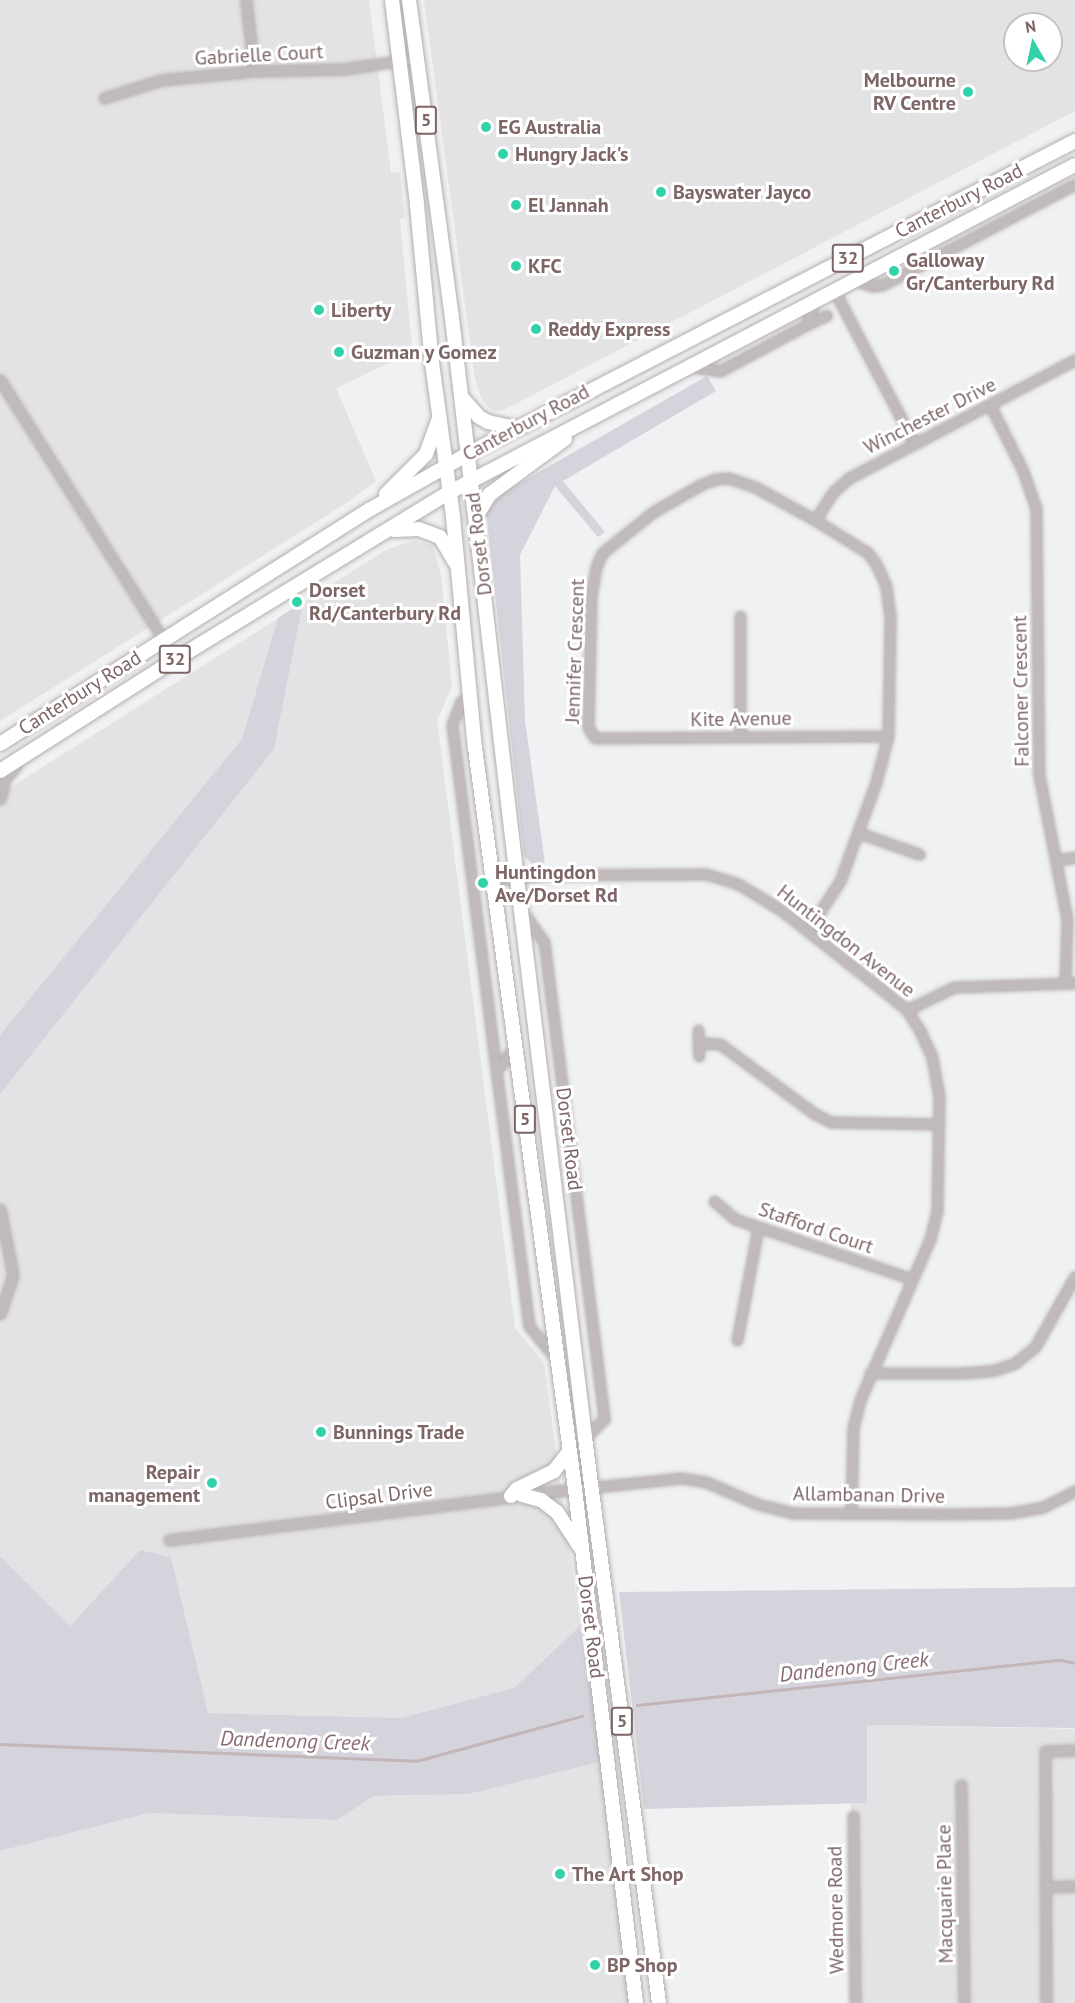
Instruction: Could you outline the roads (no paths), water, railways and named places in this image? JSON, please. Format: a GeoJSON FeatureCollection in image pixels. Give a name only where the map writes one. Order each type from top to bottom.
{"type":"FeatureCollection","features":[{"type":"Feature","properties":{"kind":"main road","name":"Dorset Road"},"geometry":{"type":"LineString","coordinates":[[392,0],[439,417],[450,492],[469,695],[568,1452],[575,1489],[636,2003]]}},
{"type":"Feature","properties":{"kind":"main road","name":"Dorset Road"},"geometry":{"type":"LineString","coordinates":[[409,0],[476,518],[585,1438],[659,2003]]}},
{"type":"Feature","properties":{"kind":"main road","name":"Canterbury Road"},"geometry":{"type":"LineString","coordinates":[[0,744],[369,510],[446,466],[1075,141]]}},
{"type":"Feature","properties":{"kind":"main road","name":"Canterbury Road"},"geometry":{"type":"LineString","coordinates":[[0,771],[450,492],[693,367],[1075,165]]}},
{"type":"Feature","properties":{"kind":"main road"},"geometry":{"type":"LineString","coordinates":[[824,270],[835,292]]}},
{"type":"Feature","properties":{"kind":"main road"},"geometry":{"type":"LineString","coordinates":[[461,396],[479,417],[488,422],[517,428]]}},
{"type":"Feature","properties":{"kind":"main road"},"geometry":{"type":"LineString","coordinates":[[476,518],[490,495],[600,413]]}},
{"type":"Feature","properties":{"kind":"main road"},"geometry":{"type":"LineString","coordinates":[[369,510],[426,454],[439,417]]}},
{"type":"Feature","properties":{"kind":"main road"},"geometry":{"type":"LineString","coordinates":[[387,531],[408,528],[430,531],[440,537],[458,569]]}},
{"type":"Feature","properties":{"kind":"main road"},"geometry":{"type":"LineString","coordinates":[[40,719],[52,737]]}},
{"type":"Feature","properties":{"kind":"main road"},"geometry":{"type":"LineString","coordinates":[[568,1452],[554,1471],[517,1489],[517,1496],[541,1500],[557,1512],[581,1549]]}},
{"type":"Feature","properties":{"kind":"street"},"geometry":{"type":"LineString","coordinates":[[246,0],[254,71]]}},
{"type":"Feature","properties":{"kind":"street","name":"Gabrielle Court"},"geometry":{"type":"LineString","coordinates":[[104,99],[161,80],[254,71],[344,69],[418,58]]}},
{"type":"Feature","properties":{"kind":"street","name":"Canterbury Road"},"geometry":{"type":"LineString","coordinates":[[856,281],[872,286],[882,285],[1075,184]]}},
{"type":"Feature","properties":{"kind":"street"},"geometry":{"type":"LineString","coordinates":[[835,292],[914,443]]}},
{"type":"Feature","properties":{"kind":"street"},"geometry":{"type":"LineString","coordinates":[[806,325],[815,302]]}},
{"type":"Feature","properties":{"kind":"street"},"geometry":{"type":"LineString","coordinates":[[693,367],[720,371],[827,315]]}},
{"type":"Feature","properties":{"kind":"street","name":"Winchester Drive"},"geometry":{"type":"LineString","coordinates":[[815,520],[833,492],[849,478],[1075,360]]}},
{"type":"Feature","properties":{"kind":"street"},"geometry":{"type":"LineString","coordinates":[[0,380],[164,640]]}},
{"type":"Feature","properties":{"kind":"street","name":"Falconer Crescent"},"geometry":{"type":"LineString","coordinates":[[990,405],[1023,471],[1036,508],[1039,775],[1067,919],[1070,983]]}},
{"type":"Feature","properties":{"kind":"street","name":"Jennifer Crescent"},"geometry":{"type":"LineString","coordinates":[[595,738],[588,727],[591,595],[596,567],[602,553],[612,543],[653,513],[702,484],[716,479],[729,478],[755,487],[868,553],[883,576],[889,602],[891,630],[888,736],[859,832],[834,893],[808,930]]}},
{"type":"Feature","properties":{"kind":"street"},"geometry":{"type":"LineString","coordinates":[[740,616],[740,737]]}},
{"type":"Feature","properties":{"kind":"street"},"geometry":{"type":"LineString","coordinates":[[469,695],[460,702],[452,724],[529,1326],[556,1359]]}},
{"type":"Feature","properties":{"kind":"street","name":"Kite Avenue"},"geometry":{"type":"LineString","coordinates":[[595,738],[888,736]]}},
{"type":"Feature","properties":{"kind":"street"},"geometry":{"type":"LineString","coordinates":[[0,799],[5,779],[26,754]]}},
{"type":"Feature","properties":{"kind":"street"},"geometry":{"type":"LineString","coordinates":[[859,832],[919,854]]}},
{"type":"Feature","properties":{"kind":"street"},"geometry":{"type":"LineString","coordinates":[[1057,860],[1075,857]]}},
{"type":"Feature","properties":{"kind":"street","name":"Huntingdon Avenue"},"geometry":{"type":"LineString","coordinates":[[494,880],[517,876],[706,874],[752,891],[808,930],[907,1010],[932,1057],[938,1086],[937,1211],[930,1239],[870,1373],[853,1428],[851,1514]]}},
{"type":"Feature","properties":{"kind":"street","name":"Dorset Road"},"geometry":{"type":"LineString","coordinates":[[521,910],[544,942],[604,1419],[585,1438]]}},
{"type":"Feature","properties":{"kind":"street"},"geometry":{"type":"LineString","coordinates":[[907,1010],[954,987],[1070,983]]}},
{"type":"Feature","properties":{"kind":"street"},"geometry":{"type":"LineString","coordinates":[[699,1030],[699,1056]]}},
{"type":"Feature","properties":{"kind":"street"},"geometry":{"type":"LineString","coordinates":[[699,1043],[720,1044],[814,1114],[831,1122],[939,1124]]}},
{"type":"Feature","properties":{"kind":"street"},"geometry":{"type":"LineString","coordinates":[[497,1070],[515,1046]]}},
{"type":"Feature","properties":{"kind":"street","name":"Stafford Court"},"geometry":{"type":"LineString","coordinates":[[714,1201],[727,1215],[758,1228],[912,1279]]}},
{"type":"Feature","properties":{"kind":"street"},"geometry":{"type":"LineString","coordinates":[[0,1209],[13,1268],[12,1283],[0,1314]]}},
{"type":"Feature","properties":{"kind":"street"},"geometry":{"type":"LineString","coordinates":[[737,1340],[758,1228]]}},
{"type":"Feature","properties":{"kind":"street"},"geometry":{"type":"LineString","coordinates":[[870,1373],[963,1373],[995,1370],[1015,1363],[1035,1347],[1075,1276]]}},
{"type":"Feature","properties":{"kind":"street","name":"Allambanan Drive"},"geometry":{"type":"LineString","coordinates":[[592,1487],[681,1478],[717,1486],[772,1509],[792,1514],[1010,1512],[1043,1507],[1075,1491]]}},
{"type":"Feature","properties":{"kind":"street","name":"Clipsal Drive"},"geometry":{"type":"LineString","coordinates":[[169,1540],[592,1487]]}},
{"type":"Feature","properties":{"kind":"street"},"geometry":{"type":"LineString","coordinates":[[1046,2003],[1045,1751],[1075,1750]]}},
{"type":"Feature","properties":{"kind":"street","name":"Macquarie Place"},"geometry":{"type":"LineString","coordinates":[[961,1785],[964,2003]]}},
{"type":"Feature","properties":{"kind":"street","name":"Wedmore Road"},"geometry":{"type":"LineString","coordinates":[[853,1816],[855,2003]]}},
{"type":"Feature","properties":{"kind":"street"},"geometry":{"type":"LineString","coordinates":[[1045,1887],[1075,1886]]}},
{"type":"Feature","properties":{"kind":"waterway","name":"Dandenong Creek"},"geometry":{"type":"LineString","coordinates":[[637,1705],[1060,1660],[1075,1663]]}},
{"type":"Feature","properties":{"kind":"waterway","name":"Dandenong Creek"},"geometry":{"type":"LineString","coordinates":[[0,1744],[416,1761],[582,1716]]}},
{"type":"Feature","properties":{"kind":"place","name":"Melbourne RV Centre"},"geometry":{"type":"Point","coordinates":[968,92]}},
{"type":"Feature","properties":{"kind":"place","name":"EG Australia"},"geometry":{"type":"Point","coordinates":[486,127]}},
{"type":"Feature","properties":{"kind":"place","name":"Hungry Jack's"},"geometry":{"type":"Point","coordinates":[503,154]}},
{"type":"Feature","properties":{"kind":"place","name":"Bayswater Jayco"},"geometry":{"type":"Point","coordinates":[661,192]}},
{"type":"Feature","properties":{"kind":"place","name":"El Jannah"},"geometry":{"type":"Point","coordinates":[516,205]}},
{"type":"Feature","properties":{"kind":"place","name":"KFC"},"geometry":{"type":"Point","coordinates":[516,266]}},
{"type":"Feature","properties":{"kind":"place","name":"Galloway Gr/Canterbury Rd"},"geometry":{"type":"Point","coordinates":[894,271]}},
{"type":"Feature","properties":{"kind":"place","name":"Liberty"},"geometry":{"type":"Point","coordinates":[319,310]}},
{"type":"Feature","properties":{"kind":"place","name":"Reddy Express"},"geometry":{"type":"Point","coordinates":[536,329]}},
{"type":"Feature","properties":{"kind":"place","name":"Guzman y Gomez"},"geometry":{"type":"Point","coordinates":[339,352]}},
{"type":"Feature","properties":{"kind":"place","name":"Dorset Rd/Canterbury Rd"},"geometry":{"type":"Point","coordinates":[297,602]}},
{"type":"Feature","properties":{"kind":"place","name":"Huntingdon Ave/Dorset Rd"},"geometry":{"type":"Point","coordinates":[483,883]}},
{"type":"Feature","properties":{"kind":"place","name":"Bunnings Trade"},"geometry":{"type":"Point","coordinates":[321,1432]}},
{"type":"Feature","properties":{"kind":"place","name":"Repair management"},"geometry":{"type":"Point","coordinates":[212,1483]}},
{"type":"Feature","properties":{"kind":"place","name":"The Art Shop"},"geometry":{"type":"Point","coordinates":[560,1874]}},
{"type":"Feature","properties":{"kind":"place","name":"BP Shop"},"geometry":{"type":"Point","coordinates":[595,1965]}}]}
